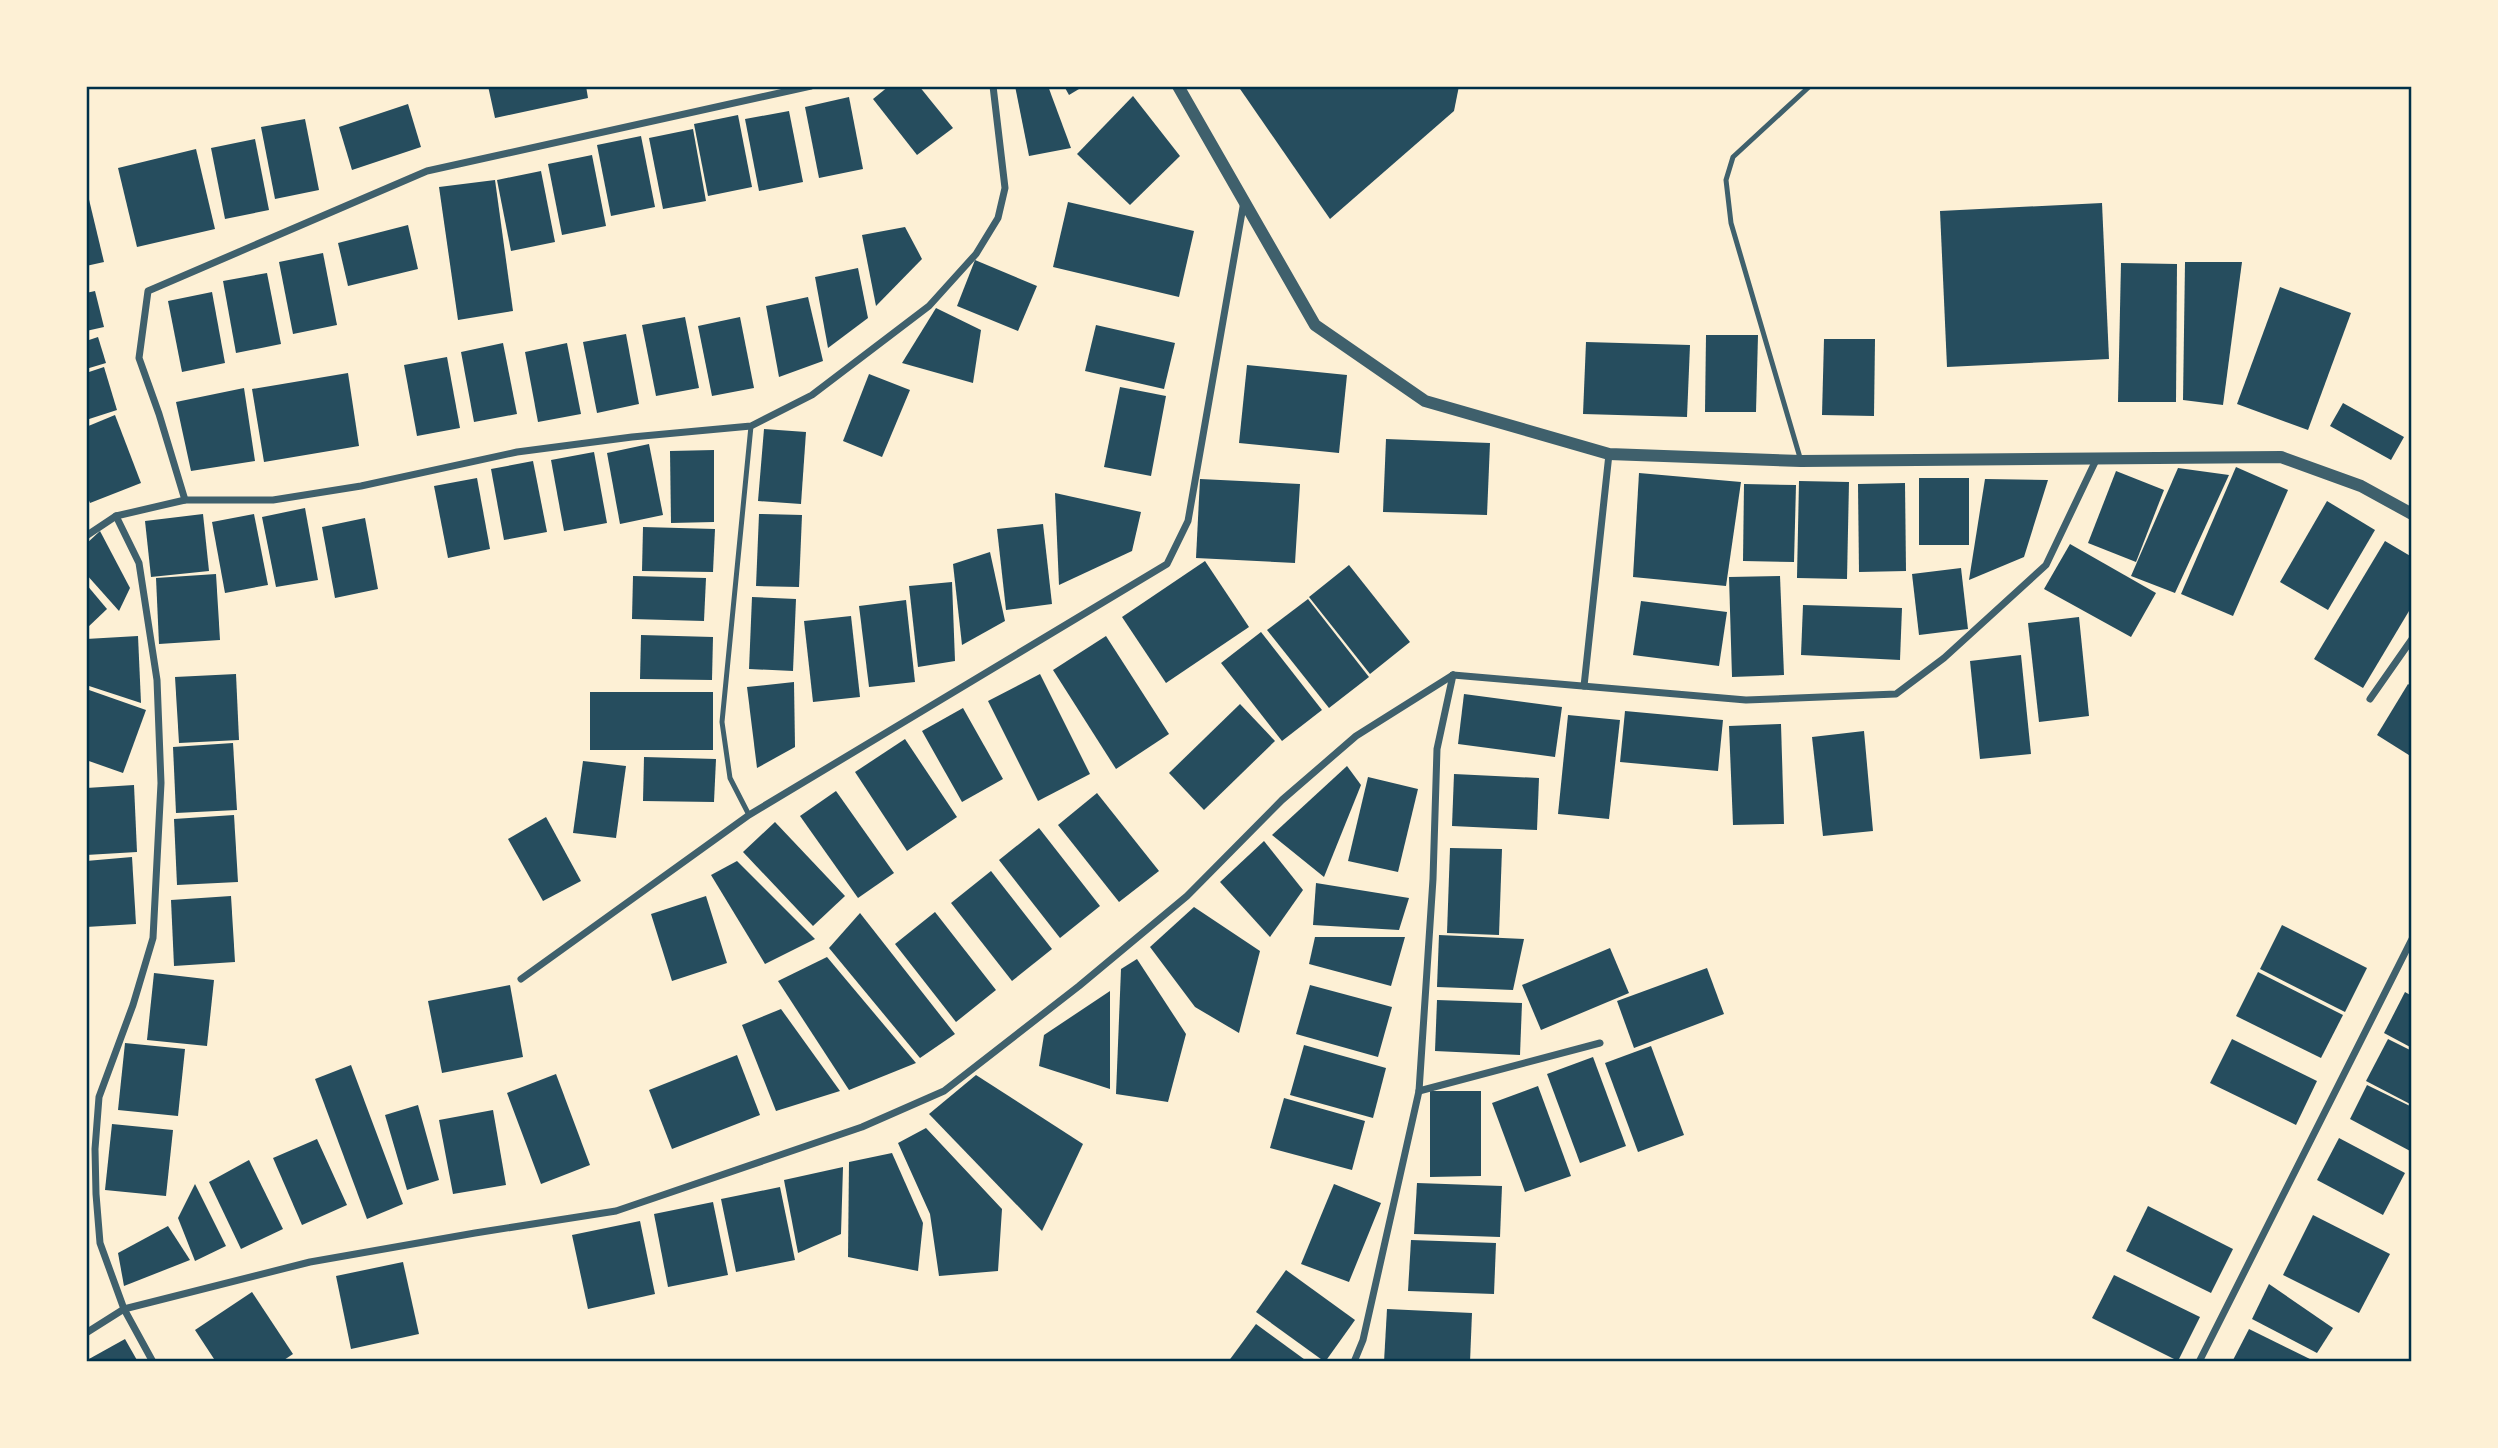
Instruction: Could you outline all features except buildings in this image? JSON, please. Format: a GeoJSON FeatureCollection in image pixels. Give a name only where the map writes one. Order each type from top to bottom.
{"type":"FeatureCollection","features":[{"type":"Feature","properties":{"kind":"street"},"geometry":{"type":"LineString","coordinates":[[185,500],[139,358],[148,291],[427,171],[811,86]]}},
{"type":"Feature","properties":{"kind":"street"},"geometry":{"type":"LineString","coordinates":[[86,536],[117,516],[185,500],[273,499],[360,486],[517,452],[632,437],[751,426],[812,395],[929,306],[976,254],[998,218],[1005,188],[993,86]]}},
{"type":"Feature","properties":{"kind":"street"},"geometry":{"type":"LineString","coordinates":[[1178,86],[1315,325],[1425,401],[1609,454],[1801,461],[2281,457],[2361,486],[2412,514]]}},
{"type":"Feature","properties":{"kind":"street"},"geometry":{"type":"LineString","coordinates":[[521,979],[749,815],[1167,564],[1188,521],[1244,199]]}},
{"type":"Feature","properties":{"kind":"street"},"geometry":{"type":"LineString","coordinates":[[1584,686],[1609,454]]}},
{"type":"Feature","properties":{"kind":"street"},"geometry":{"type":"LineString","coordinates":[[86,1333],[124,1309],[310,1262],[616,1211],[862,1127],[944,1091],[1079,986],[1187,895],[1282,800],[1356,736],[1453,676],[1746,700],[1896,694],[1944,658],[2046,565],[2097,458]]}},
{"type":"Feature","properties":{"kind":"street"},"geometry":{"type":"LineString","coordinates":[[117,516],[139,563],[157,680],[161,783],[153,938],[134,1005],[99,1097],[95,1149],[96,1194],[100,1243],[124,1309],[153,1362]]}},
{"type":"Feature","properties":{"kind":"street"},"geometry":{"type":"LineString","coordinates":[[2370,699],[2412,639]]}},
{"type":"Feature","properties":{"kind":"street"},"geometry":{"type":"LineString","coordinates":[[1354,1362],[1363,1340],[1419,1091],[1433,879],[1437,749],[1453,676]]}},
{"type":"Feature","properties":{"kind":"street"},"geometry":{"type":"LineString","coordinates":[[2199,1362],[2412,939]]}},
{"type":"Feature","properties":{"kind":"street"},"geometry":{"type":"LineString","coordinates":[[1419,1091],[1601,1043]]}},
{"type":"Feature","properties":{"kind":"lane"},"geometry":{"type":"LineString","coordinates":[[1801,461],[1731,223],[1726,180],[1733,157],[1810,86]]}},
{"type":"Feature","properties":{"kind":"lane"},"geometry":{"type":"LineString","coordinates":[[749,815],[730,778],[722,722],[751,426]]}}]}
